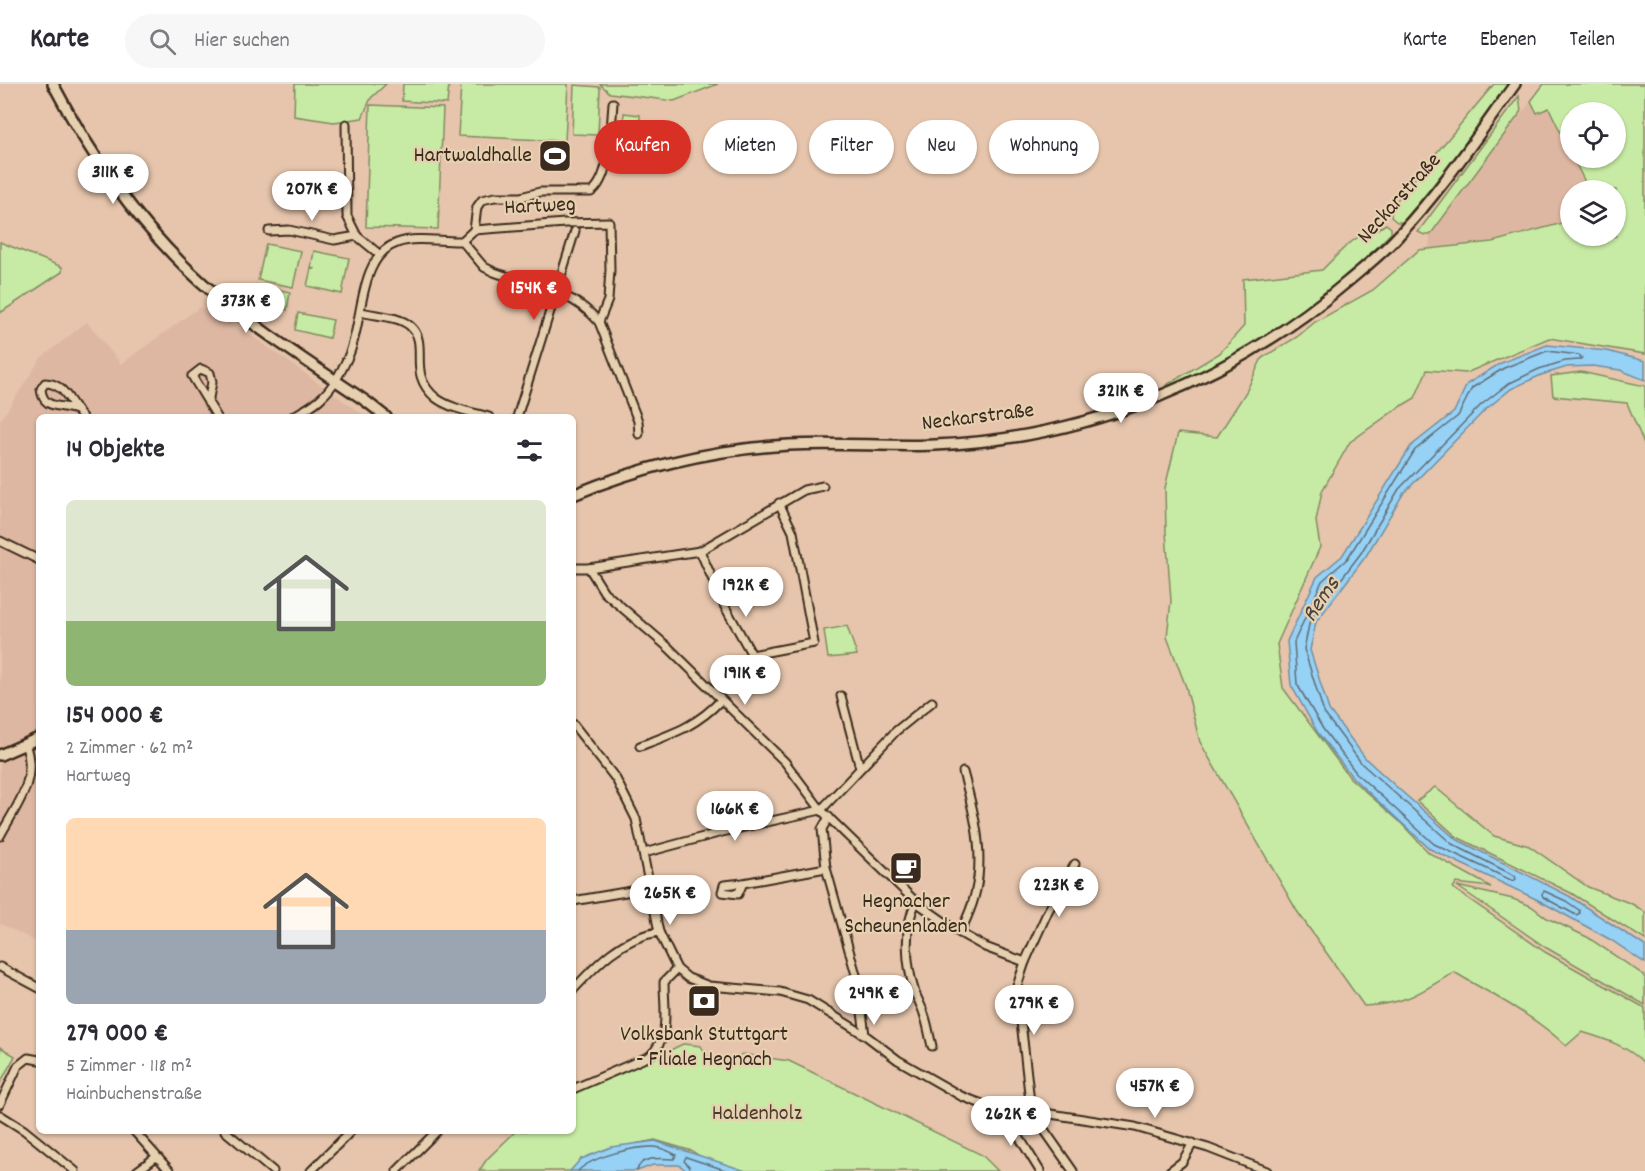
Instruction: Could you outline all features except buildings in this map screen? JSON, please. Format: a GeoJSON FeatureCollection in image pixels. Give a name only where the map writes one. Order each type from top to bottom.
{"type":"FeatureCollection","features":[{"type":"Feature","properties":{"kind":"main road"},"geometry":{"type":"LineString","coordinates":[[53,84],[93,155],[144,223],[194,276],[237,311],[382,414]]}},
{"type":"Feature","properties":{"kind":"main road","name":"Neckarstraße"},"geometry":{"type":"LineString","coordinates":[[576,494],[657,465],[720,452],[789,445],[937,445],[996,440],[1074,423],[1166,395],[1257,348],[1331,296],[1369,263],[1401,233],[1451,173],[1515,84]]}},
{"type":"Feature","properties":{"kind":"main road"},"geometry":{"type":"LineString","coordinates":[[0,754],[36,739]]}},
{"type":"Feature","properties":{"kind":"street"},"geometry":{"type":"LineString","coordinates":[[462,242],[474,230],[477,207],[482,200],[495,197],[521,197],[540,192],[591,192],[596,189],[606,165],[613,103]]}},
{"type":"Feature","properties":{"kind":"street"},"geometry":{"type":"LineString","coordinates":[[346,124],[347,216],[357,236],[379,254]]}},
{"type":"Feature","properties":{"kind":"street","name":"Hartweg"},"geometry":{"type":"LineString","coordinates":[[474,230],[609,222],[608,300],[599,322]]}},
{"type":"Feature","properties":{"kind":"street"},"geometry":{"type":"LineString","coordinates":[[269,231],[289,230],[334,240],[357,236]]}},
{"type":"Feature","properties":{"kind":"street","name":"Hartweg"},"geometry":{"type":"LineString","coordinates":[[518,414],[575,231]]}},
{"type":"Feature","properties":{"kind":"street"},"geometry":{"type":"LineString","coordinates":[[296,414],[323,396],[335,380],[354,342],[367,279],[379,254],[397,243],[409,240],[462,242],[484,267],[558,291],[579,302],[599,322],[638,421],[639,434]]}},
{"type":"Feature","properties":{"kind":"street"},"geometry":{"type":"LineString","coordinates":[[361,312],[409,325],[419,340],[419,372],[428,389],[447,404],[479,414]]}},
{"type":"Feature","properties":{"kind":"street"},"geometry":{"type":"LineString","coordinates":[[76,410],[46,403],[42,398],[41,389],[45,383],[54,383],[61,388],[79,414]]}},
{"type":"Feature","properties":{"kind":"street"},"geometry":{"type":"LineString","coordinates":[[208,403],[215,414]]}},
{"type":"Feature","properties":{"kind":"street"},"geometry":{"type":"LineString","coordinates":[[576,568],[700,551],[804,490],[823,486]]}},
{"type":"Feature","properties":{"kind":"street"},"geometry":{"type":"LineString","coordinates":[[700,551],[724,605],[752,655],[814,643],[793,532],[779,504]]}},
{"type":"Feature","properties":{"kind":"street"},"geometry":{"type":"LineString","coordinates":[[0,541],[36,559]]}},
{"type":"Feature","properties":{"kind":"street"},"geometry":{"type":"LineString","coordinates":[[589,568],[604,592],[669,648],[785,762],[821,810],[916,902],[960,933],[985,947],[1025,962]]}},
{"type":"Feature","properties":{"kind":"street"},"geometry":{"type":"LineString","coordinates":[[841,696],[860,768]]}},
{"type":"Feature","properties":{"kind":"street"},"geometry":{"type":"LineString","coordinates":[[640,746],[707,716],[721,700]]}},
{"type":"Feature","properties":{"kind":"street"},"geometry":{"type":"LineString","coordinates":[[644,853],[722,832],[821,810],[896,731],[932,702]]}},
{"type":"Feature","properties":{"kind":"street"},"geometry":{"type":"LineString","coordinates":[[576,728],[620,786],[636,819],[659,932],[677,969],[688,978],[709,986],[780,992],[808,1000],[865,1035],[898,1060],[962,1096],[1003,1111],[1030,1111],[1135,1126],[1193,1143],[1262,1170]]}},
{"type":"Feature","properties":{"kind":"street"},"geometry":{"type":"LineString","coordinates":[[0,836],[30,777],[31,764],[25,744]]}},
{"type":"Feature","properties":{"kind":"street"},"geometry":{"type":"LineString","coordinates":[[960,933],[974,898],[979,866],[977,825],[963,772]]}},
{"type":"Feature","properties":{"kind":"street"},"geometry":{"type":"LineString","coordinates":[[829,817],[822,829],[826,868],[858,982],[865,1035]]}},
{"type":"Feature","properties":{"kind":"street"},"geometry":{"type":"LineString","coordinates":[[1073,1171],[1030,1111],[1017,987],[1025,962],[1048,911],[1075,864]]}},
{"type":"Feature","properties":{"kind":"street"},"geometry":{"type":"LineString","coordinates":[[743,883],[826,868]]}},
{"type":"Feature","properties":{"kind":"street"},"geometry":{"type":"LineString","coordinates":[[576,900],[649,888]]}},
{"type":"Feature","properties":{"kind":"street"},"geometry":{"type":"LineString","coordinates":[[653,905],[682,896],[694,897]]}},
{"type":"Feature","properties":{"kind":"street"},"geometry":{"type":"LineString","coordinates":[[916,902],[910,914],[908,926],[909,965],[915,993],[924,1013],[932,1046]]}},
{"type":"Feature","properties":{"kind":"street"},"geometry":{"type":"LineString","coordinates":[[576,987],[617,947],[637,937],[659,932]]}},
{"type":"Feature","properties":{"kind":"street"},"geometry":{"type":"LineString","coordinates":[[0,967],[36,986]]}},
{"type":"Feature","properties":{"kind":"street"},"geometry":{"type":"LineString","coordinates":[[576,1088],[650,1056],[656,1050],[664,1034],[664,982],[677,969]]}},
{"type":"Feature","properties":{"kind":"street"},"geometry":{"type":"LineString","coordinates":[[0,1104],[18,1066],[28,1058],[36,1059]]}},
{"type":"Feature","properties":{"kind":"street"},"geometry":{"type":"LineString","coordinates":[[1003,1111],[1040,1171]]}},
{"type":"Feature","properties":{"kind":"street"},"geometry":{"type":"LineString","coordinates":[[0,1115],[24,1130],[75,1171]]}},
{"type":"Feature","properties":{"kind":"street"},"geometry":{"type":"LineString","coordinates":[[137,1134],[170,1171]]}},
{"type":"Feature","properties":{"kind":"street"},"geometry":{"type":"LineString","coordinates":[[230,1134],[273,1171]]}},
{"type":"Feature","properties":{"kind":"street"},"geometry":{"type":"LineString","coordinates":[[317,1170],[348,1134]]}},
{"type":"Feature","properties":{"kind":"street"},"geometry":{"type":"LineString","coordinates":[[397,1171],[434,1134]]}},
{"type":"Feature","properties":{"kind":"street"},"geometry":{"type":"LineString","coordinates":[[1170,1171],[1182,1162],[1193,1143]]}},
{"type":"Feature","properties":{"kind":"street"},"geometry":{"type":"LineString","coordinates":[[138,1171],[156,1157]]}},
{"type":"Feature","properties":{"kind":"shaded area"},"geometry":{"type":"Polygon","coordinates":[[[1530,102],[1537,114],[1549,108],[1560,132],[1560,168],[1578,168],[1584,180],[1560,180],[1560,224],[1491,241],[1429,248],[1430,236],[1530,102]]]}},
{"type":"Feature","properties":{"kind":"shaded area"},"geometry":{"type":"Polygon","coordinates":[[[200,307],[251,335],[362,414],[36,414],[36,942],[1,924],[0,926],[0,421],[41,358],[87,322],[121,364],[200,307]]]}},
{"type":"Feature","properties":{"kind":"green space"},"geometry":{"type":"Polygon","coordinates":[[[295,84],[386,84],[371,98],[362,118],[334,122],[294,116],[295,84]]]}},
{"type":"Feature","properties":{"kind":"green space"},"geometry":{"type":"Polygon","coordinates":[[[403,84],[449,84],[447,104],[402,101],[403,84]]]}},
{"type":"Feature","properties":{"kind":"green space"},"geometry":{"type":"Polygon","coordinates":[[[461,84],[568,84],[565,141],[458,136],[461,84]]]}},
{"type":"Feature","properties":{"kind":"green space"},"geometry":{"type":"Polygon","coordinates":[[[600,84],[718,84],[674,101],[610,93],[600,84]]]}},
{"type":"Feature","properties":{"kind":"green space"},"geometry":{"type":"Polygon","coordinates":[[[1494,84],[1515,84],[1411,222],[1397,222],[1391,217],[1392,206],[1494,84]]]}},
{"type":"Feature","properties":{"kind":"green space"},"geometry":{"type":"Polygon","coordinates":[[[1544,84],[1645,84],[1645,354],[1549,338],[1466,373],[1427,370],[1415,398],[1350,442],[1322,491],[1316,521],[1320,547],[1277,644],[1283,688],[1350,778],[1399,821],[1429,853],[1491,887],[1456,883],[1453,888],[1545,952],[1645,1008],[1645,1064],[1624,1048],[1582,1032],[1566,1046],[1527,1015],[1454,972],[1432,986],[1402,1000],[1364,1006],[1297,911],[1200,742],[1186,687],[1167,637],[1171,601],[1165,488],[1178,433],[1217,437],[1246,392],[1262,358],[1297,337],[1315,322],[1373,290],[1419,250],[1492,242],[1560,224],[1560,246],[1626,246],[1626,180],[1584,180],[1578,168],[1626,168],[1626,102],[1560,102],[1560,131],[1549,108],[1537,113],[1531,101],[1544,84]]]}},
{"type":"Feature","properties":{"kind":"green space"},"geometry":{"type":"Polygon","coordinates":[[[574,85],[600,87],[599,120],[594,120],[594,135],[572,134],[574,85]]]}},
{"type":"Feature","properties":{"kind":"green space"},"geometry":{"type":"Polygon","coordinates":[[[1519,96],[1521,112],[1430,235],[1418,232],[1519,96]]]}},
{"type":"Feature","properties":{"kind":"green space"},"geometry":{"type":"Polygon","coordinates":[[[370,105],[443,108],[438,229],[366,227],[370,105]]]}},
{"type":"Feature","properties":{"kind":"green space"},"geometry":{"type":"Polygon","coordinates":[[[624,113],[640,115],[640,120],[624,120],[624,113]]]}},
{"type":"Feature","properties":{"kind":"green space"},"geometry":{"type":"Polygon","coordinates":[[[1386,224],[1391,228],[1391,233],[1329,294],[1289,328],[1166,395],[1165,386],[1220,353],[1244,326],[1243,279],[1322,270],[1347,245],[1367,231],[1375,231],[1386,224]]]}},
{"type":"Feature","properties":{"kind":"green space"},"geometry":{"type":"Polygon","coordinates":[[[0,242],[62,267],[62,272],[0,313],[0,242]]]}},
{"type":"Feature","properties":{"kind":"green space"},"geometry":{"type":"Polygon","coordinates":[[[266,244],[301,251],[293,287],[258,280],[266,244]]]}},
{"type":"Feature","properties":{"kind":"green space"},"geometry":{"type":"Polygon","coordinates":[[[314,251],[349,258],[342,294],[307,286],[311,269],[315,269],[311,268],[314,251]]]}},
{"type":"Feature","properties":{"kind":"green space"},"geometry":{"type":"Polygon","coordinates":[[[256,285],[290,292],[287,310],[252,302],[256,285]]]}},
{"type":"Feature","properties":{"kind":"green space"},"geometry":{"type":"Polygon","coordinates":[[[298,313],[333,320],[329,338],[295,330],[298,313]]]}},
{"type":"Feature","properties":{"kind":"green space"},"geometry":{"type":"Polygon","coordinates":[[[1581,372],[1645,386],[1645,446],[1627,403],[1553,396],[1551,376],[1581,372]]]}},
{"type":"Feature","properties":{"kind":"green space"},"geometry":{"type":"Polygon","coordinates":[[[847,626],[857,655],[828,658],[824,630],[847,626]]]}},
{"type":"Feature","properties":{"kind":"green space"},"geometry":{"type":"Polygon","coordinates":[[[1435,787],[1494,836],[1529,846],[1588,887],[1632,904],[1645,912],[1645,940],[1571,893],[1457,837],[1417,801],[1435,787]]]}},
{"type":"Feature","properties":{"kind":"green space"},"geometry":{"type":"Polygon","coordinates":[[[1457,886],[1513,899],[1531,906],[1547,918],[1587,937],[1645,976],[1645,1005],[1545,947],[1457,886]]]}},
{"type":"Feature","properties":{"kind":"green space","name":"Haldenholz"},"geometry":{"type":"Polygon","coordinates":[[[683,1044],[701,1046],[710,1058],[719,1063],[730,1061],[742,1054],[789,1061],[982,1155],[998,1171],[741,1171],[714,1166],[692,1151],[655,1140],[620,1147],[585,1171],[479,1171],[487,1159],[513,1134],[576,1134],[576,1091],[620,1074],[683,1044]]]}},
{"type":"Feature","properties":{"kind":"green space"},"geometry":{"type":"Polygon","coordinates":[[[0,1047],[15,1056],[0,1083],[0,1047]]]}},
{"type":"Feature","properties":{"kind":"water","name":"Rems"},"geometry":{"type":"Polygon","coordinates":[[[1547,345],[1607,351],[1645,361],[1645,380],[1620,370],[1593,366],[1567,367],[1541,375],[1511,389],[1485,410],[1403,494],[1366,556],[1316,622],[1310,650],[1329,710],[1366,759],[1456,839],[1569,896],[1645,946],[1645,963],[1611,940],[1538,900],[1430,849],[1353,778],[1318,733],[1291,685],[1287,641],[1317,577],[1342,556],[1411,446],[1454,412],[1467,384],[1501,363],[1547,345]]]}},
{"type":"Feature","properties":{"kind":"water"},"geometry":{"type":"Polygon","coordinates":[[[655,1141],[746,1171],[687,1171],[679,1165],[653,1165],[637,1171],[570,1171],[581,1159],[611,1147],[655,1141]]]}},
{"type":"Feature","properties":{"kind":"place","name":"Hartwaldhalle"},"geometry":{"type":"Point","coordinates":[555,156]}},
{"type":"Feature","properties":{"kind":"place","name":"Hegnacher Scheunenladen"},"geometry":{"type":"Point","coordinates":[906,868]}},
{"type":"Feature","properties":{"kind":"place","name":"Volksbank Stuttgart - Filiale Hegnach"},"geometry":{"type":"Point","coordinates":[704,1001]}}]}
